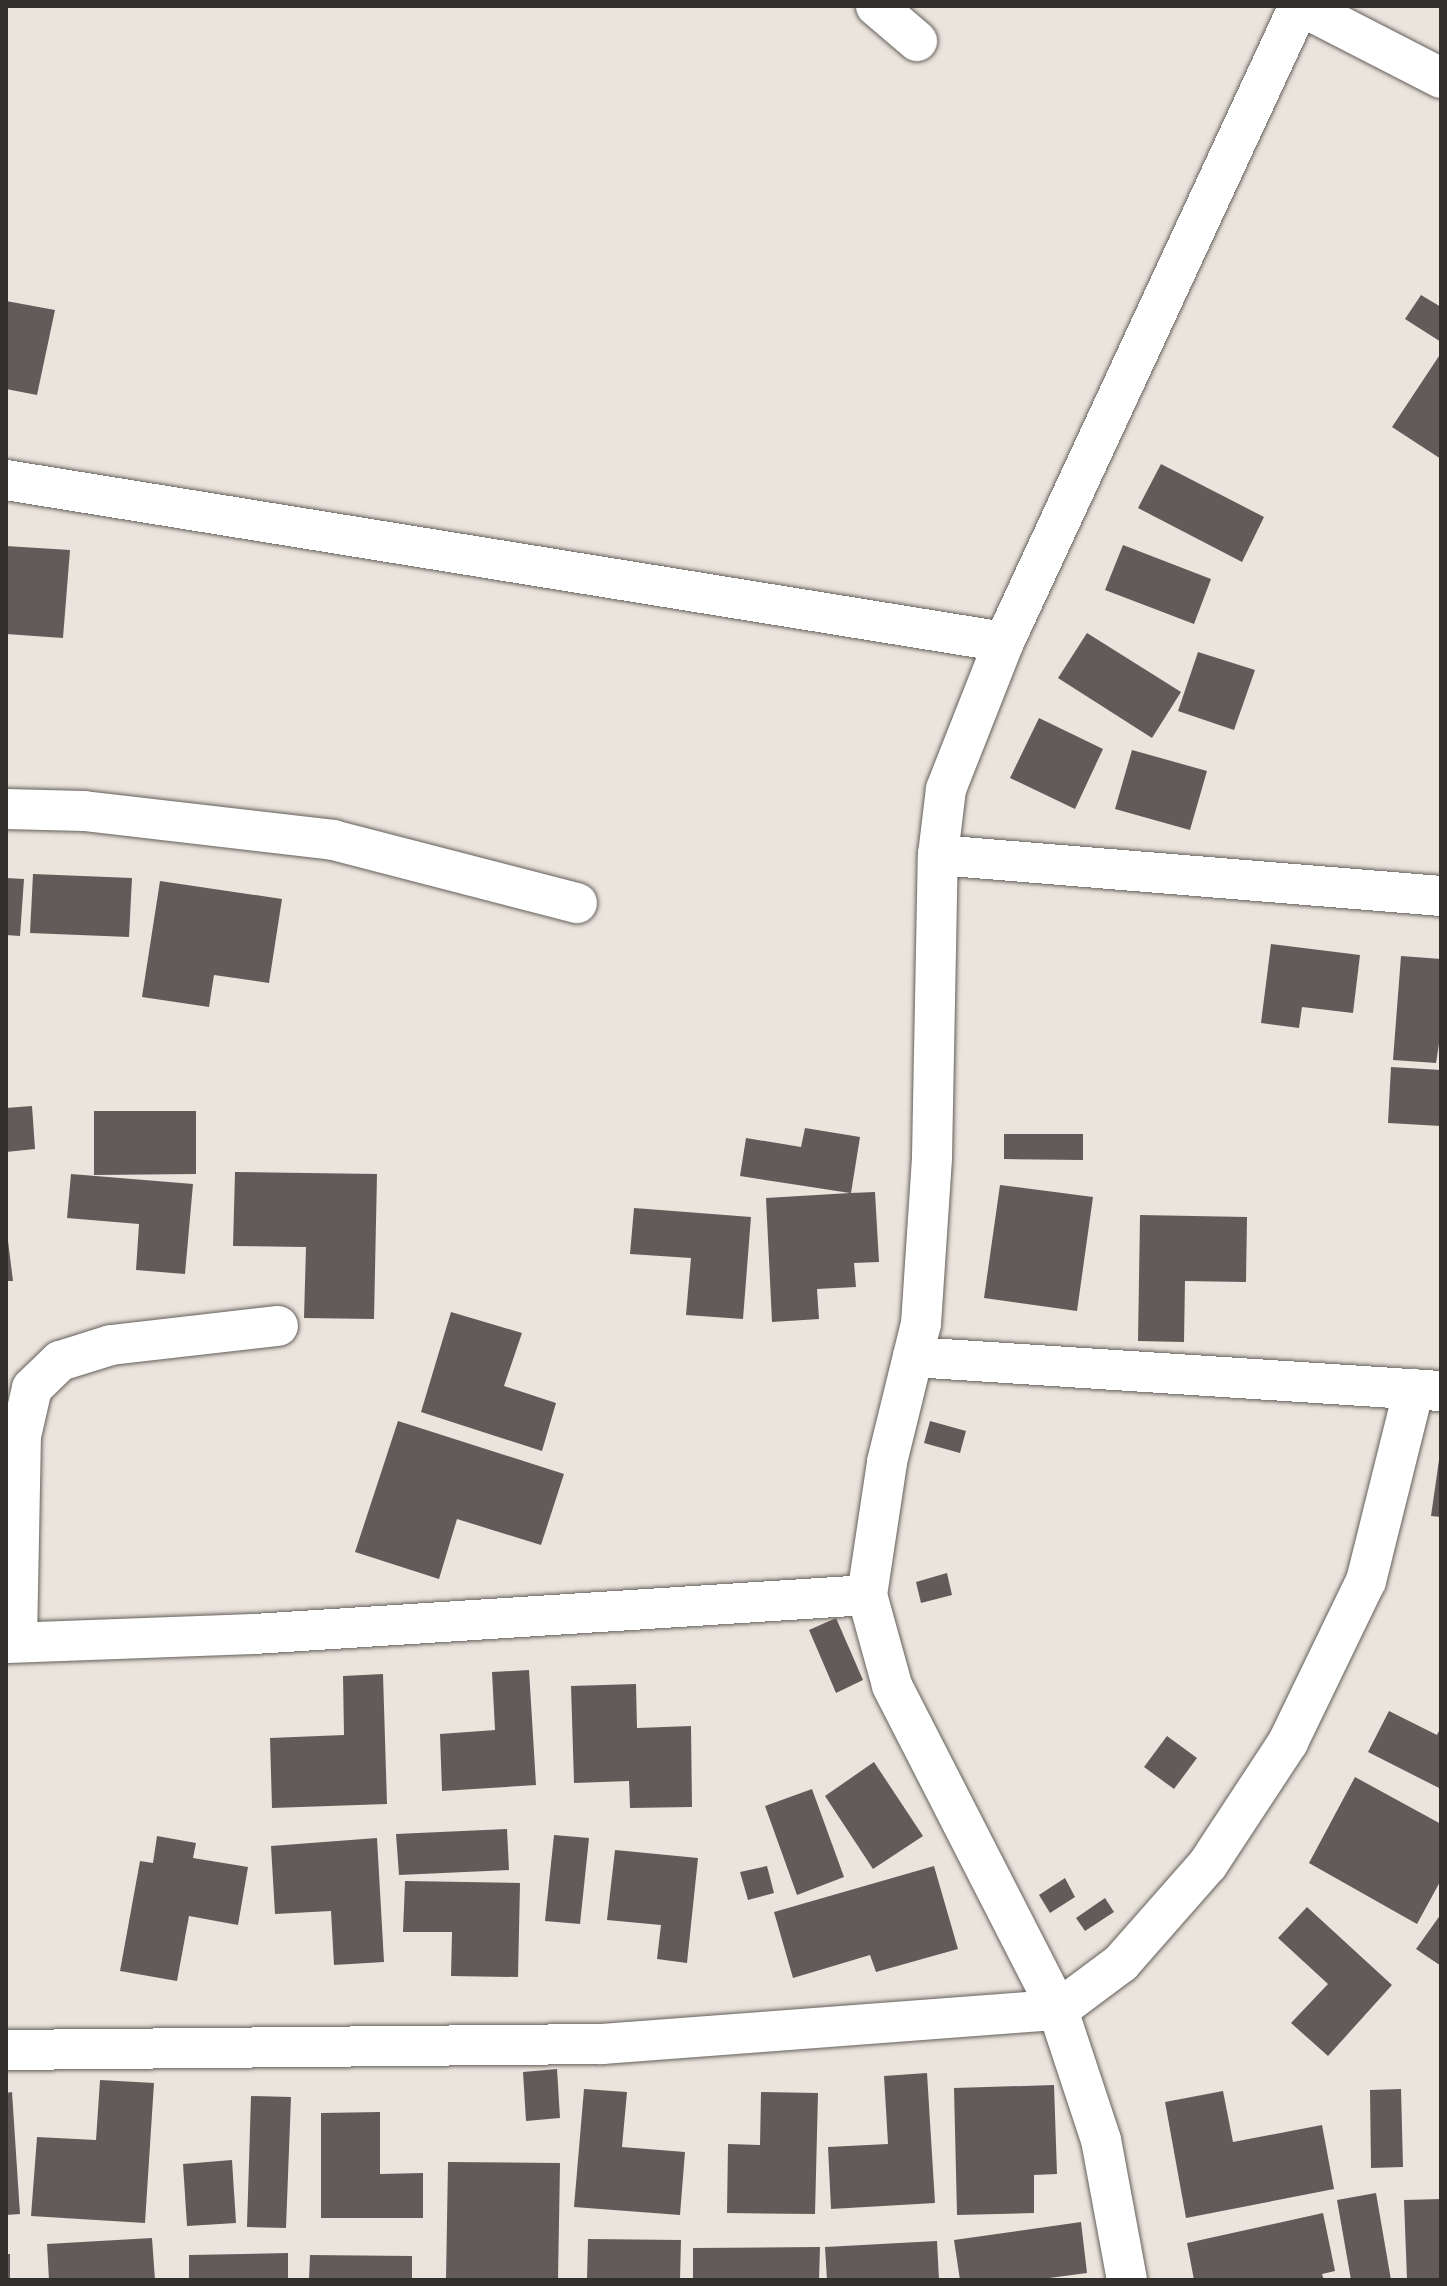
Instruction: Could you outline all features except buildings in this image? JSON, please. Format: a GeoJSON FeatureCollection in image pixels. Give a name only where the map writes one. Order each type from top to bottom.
{"type":"FeatureCollection","features":[{"type":"Feature","properties":{"kind":"street"},"geometry":{"type":"LineString","coordinates":[[876,6],[917,41]]}},
{"type":"Feature","properties":{"kind":"street"},"geometry":{"type":"LineString","coordinates":[[1127,2280],[1101,2140],[1058,2010],[892,1685],[867,1595],[887,1462],[921,1324],[932,1157],[938,855],[946,789],[1004,642],[1300,6],[1441,78]]}},
{"type":"Feature","properties":{"kind":"street"},"geometry":{"type":"LineString","coordinates":[[6,480],[1004,642]]}},
{"type":"Feature","properties":{"kind":"street"},"geometry":{"type":"LineString","coordinates":[[6,809],[84,811],[333,840],[577,903]]}},
{"type":"Feature","properties":{"kind":"street"},"geometry":{"type":"LineString","coordinates":[[938,855],[1441,896]]}},
{"type":"Feature","properties":{"kind":"street"},"geometry":{"type":"LineString","coordinates":[[278,1326],[111,1345],[60,1361],[32,1388],[21,1436],[11,1642],[254,1634],[867,1595]]}},
{"type":"Feature","properties":{"kind":"street"},"geometry":{"type":"LineString","coordinates":[[6,2050],[602,2044],[1058,2010],[1121,1963],[1199,1875],[1288,1742],[1366,1581],[1428,1390],[913,1357]]}}]}
